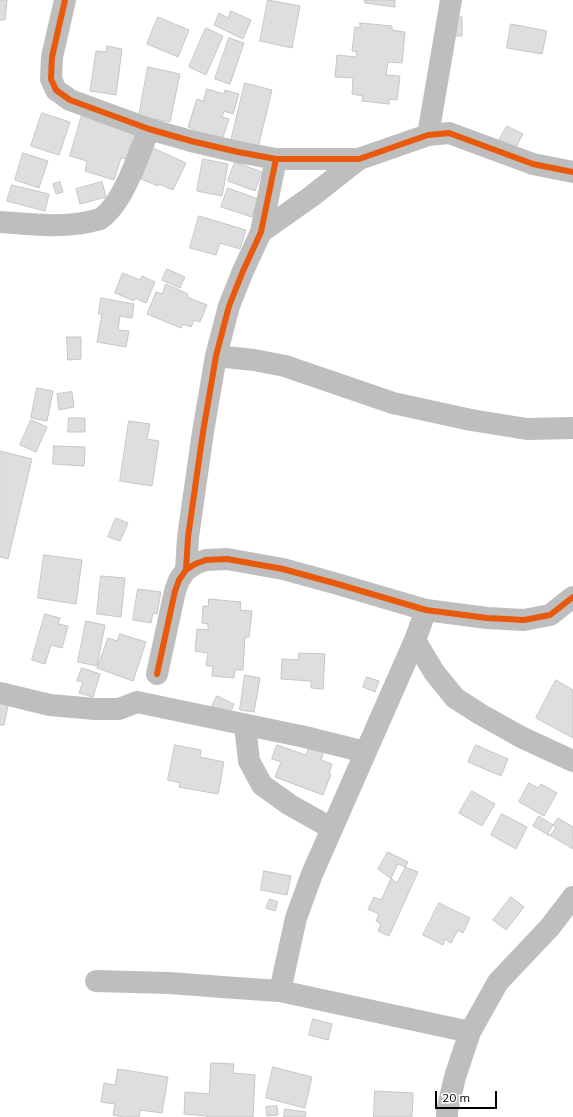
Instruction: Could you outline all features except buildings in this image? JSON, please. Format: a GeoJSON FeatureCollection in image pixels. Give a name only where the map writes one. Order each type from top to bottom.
{"type":"FeatureCollection","features":[{"type":"Feature","properties":{"kind":"street"},"geometry":{"type":"LineString","coordinates":[[65,0],[52,57],[51,78],[56,90],[70,100],[149,129],[225,149],[276,159],[359,159]]}},
{"type":"Feature","properties":{"kind":"street"},"geometry":{"type":"LineString","coordinates":[[428,135],[451,0]]}},
{"type":"Feature","properties":{"kind":"street"},"geometry":{"type":"LineString","coordinates":[[0,222],[50,225],[75,224],[99,219],[115,205],[126,185],[149,129]]}},
{"type":"Feature","properties":{"kind":"street"},"geometry":{"type":"LineString","coordinates":[[261,232],[312,196],[359,159],[428,135],[449,132],[532,164],[573,172]]}},
{"type":"Feature","properties":{"kind":"street"},"geometry":{"type":"LineString","coordinates":[[186,570],[188,537],[216,356],[230,306],[243,271],[261,232],[276,159]]}},
{"type":"Feature","properties":{"kind":"street"},"geometry":{"type":"LineString","coordinates":[[216,356],[254,360],[285,366],[393,403],[471,420],[527,429],[573,428]]}},
{"type":"Feature","properties":{"kind":"street"},"geometry":{"type":"LineString","coordinates":[[157,674],[175,591],[179,580],[186,570],[195,564],[206,560],[227,559],[283,569],[426,610],[487,618],[524,620],[550,615],[573,596]]}},
{"type":"Feature","properties":{"kind":"street"},"geometry":{"type":"LineString","coordinates":[[280,990],[296,918],[312,874],[415,640],[426,610]]}},
{"type":"Feature","properties":{"kind":"street"},"geometry":{"type":"LineString","coordinates":[[415,640],[434,672],[455,698],[521,737],[573,761]]}},
{"type":"Feature","properties":{"kind":"street"},"geometry":{"type":"LineString","coordinates":[[0,693],[50,705],[95,709],[118,709],[137,702],[305,737],[365,752]]}},
{"type":"Feature","properties":{"kind":"street"},"geometry":{"type":"LineString","coordinates":[[245,725],[249,761],[262,785],[290,805],[332,828]]}},
{"type":"Feature","properties":{"kind":"street"},"geometry":{"type":"LineString","coordinates":[[447,1117],[455,1077],[470,1032],[498,982],[550,927],[573,897]]}},
{"type":"Feature","properties":{"kind":"street"},"geometry":{"type":"LineString","coordinates":[[96,981],[170,983],[280,990],[470,1032]]}},
{"type":"Feature","properties":{"kind":"cycle path"},"geometry":{"type":"LineString","coordinates":[[65,0],[52,57],[51,79],[56,90],[70,100],[149,129],[191,141],[276,159],[359,159],[428,135],[449,133],[533,164],[573,172]]}},
{"type":"Feature","properties":{"kind":"cycle path"},"geometry":{"type":"LineString","coordinates":[[186,570],[188,537],[203,432],[216,356],[229,306],[261,232],[276,159]]}},
{"type":"Feature","properties":{"kind":"cycle path"},"geometry":{"type":"LineString","coordinates":[[157,674],[175,591],[179,580],[186,570],[195,564],[206,560],[227,559],[283,569],[426,610],[487,618],[524,620],[550,615],[573,597]]}}]}
